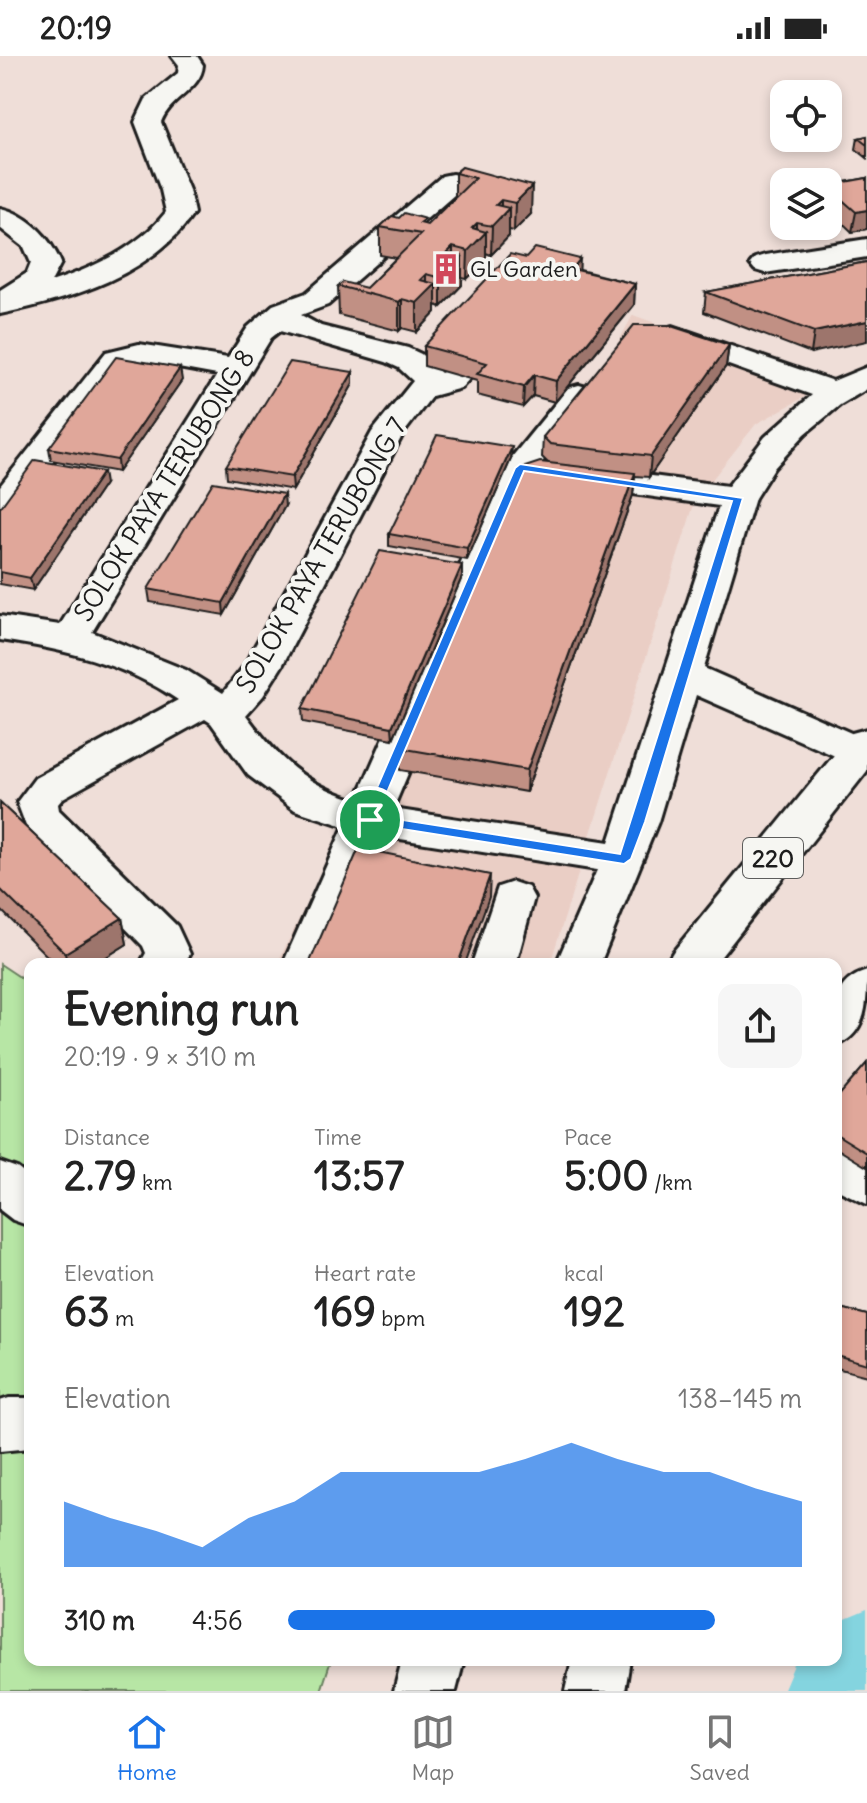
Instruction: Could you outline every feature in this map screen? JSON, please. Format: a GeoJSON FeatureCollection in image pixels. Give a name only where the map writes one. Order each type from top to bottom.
{"type":"FeatureCollection","features":[{"type":"Feature","properties":{"kind":"main road","name":"220"},"geometry":{"type":"LineString","coordinates":[[694,958],[864,750]]}},
{"type":"Feature","properties":{"kind":"main road"},"geometry":{"type":"LineString","coordinates":[[425,1691],[431,1666]]}},
{"type":"Feature","properties":{"kind":"street"},"geometry":{"type":"LineString","coordinates":[[0,304],[29,300],[110,268],[151,246],[171,230],[180,213],[175,190],[148,122],[155,104],[190,76],[191,65],[184,56]]}},
{"type":"Feature","properties":{"kind":"street","name":"SOLOK PAYA TERUBONG 8"},"geometry":{"type":"LineString","coordinates":[[70,638],[259,333],[284,311],[317,299],[452,182]]}},
{"type":"Feature","properties":{"kind":"street"},"geometry":{"type":"LineString","coordinates":[[0,216],[28,234],[42,249],[46,263],[39,278],[0,304]]}},
{"type":"Feature","properties":{"kind":"street"},"geometry":{"type":"LineString","coordinates":[[765,264],[867,248]]}},
{"type":"Feature","properties":{"kind":"street","name":"SOLOK PAYA TERUBONG 7"},"geometry":{"type":"LineString","coordinates":[[166,958],[168,954],[162,938],[40,816],[37,802],[49,788],[216,707],[250,687],[388,432],[436,385],[410,361],[310,332],[290,324],[284,311]]}},
{"type":"Feature","properties":{"kind":"street"},"geometry":{"type":"LineString","coordinates":[[646,327],[852,385]]}},
{"type":"Feature","properties":{"kind":"street"},"geometry":{"type":"LineString","coordinates":[[0,508],[117,359],[139,353],[151,354],[234,369]]}},
{"type":"Feature","properties":{"kind":"street"},"geometry":{"type":"LineString","coordinates":[[308,958],[520,468],[603,365]]}},
{"type":"Feature","properties":{"kind":"street"},"geometry":{"type":"LineString","coordinates":[[581,958],[624,859],[738,498],[747,481],[780,441],[852,385]]}},
{"type":"Feature","properties":{"kind":"street"},"geometry":{"type":"LineString","coordinates":[[520,468],[738,498]]}},
{"type":"Feature","properties":{"kind":"street"},"geometry":{"type":"LineString","coordinates":[[0,628],[70,638],[173,679],[216,707],[262,765],[309,800],[370,820],[624,859]]}},
{"type":"Feature","properties":{"kind":"street"},"geometry":{"type":"LineString","coordinates":[[684,674],[864,750]]}},
{"type":"Feature","properties":{"kind":"street"},"geometry":{"type":"LineString","coordinates":[[496,958],[513,898]]}},
{"type":"Feature","properties":{"kind":"street"},"geometry":{"type":"LineString","coordinates":[[842,1020],[867,988]]}},
{"type":"Feature","properties":{"kind":"street"},"geometry":{"type":"LineString","coordinates":[[842,1168],[867,1183]]}},
{"type":"Feature","properties":{"kind":"street"},"geometry":{"type":"LineString","coordinates":[[0,1183],[24,1201]]}},
{"type":"Feature","properties":{"kind":"street"},"geometry":{"type":"LineString","coordinates":[[0,1426],[24,1423]]}},
{"type":"Feature","properties":{"kind":"street"},"geometry":{"type":"LineString","coordinates":[[595,1691],[600,1666]]}},
{"type":"Feature","properties":{"kind":"shaded area"},"geometry":{"type":"Polygon","coordinates":[[[633,315],[826,385],[756,424],[695,501],[552,958],[280,958],[357,801],[522,440],[580,411],[633,315]]]}},
{"type":"Feature","properties":{"kind":"green space"},"geometry":{"type":"Polygon","coordinates":[[[0,964],[24,980],[24,1666],[329,1666],[321,1691],[0,1691],[0,964]]]}},
{"type":"Feature","properties":{"kind":"building"},"geometry":{"type":"Polygon","coordinates":[[[867,136],[867,145],[858,138],[867,136]]]}},
{"type":"Feature","properties":{"kind":"building"},"geometry":{"type":"Polygon","coordinates":[[[462,167],[532,186],[515,203],[501,200],[496,205],[509,208],[492,226],[477,223],[472,228],[486,232],[468,251],[453,247],[447,253],[462,257],[441,278],[426,274],[420,280],[436,284],[417,303],[402,299],[399,302],[338,286],[343,282],[366,288],[421,234],[380,227],[392,216],[399,218],[404,213],[425,219],[420,223],[427,225],[475,178],[455,173],[462,167]]]}},
{"type":"Feature","properties":{"kind":"building"},"geometry":{"type":"Polygon","coordinates":[[[867,178],[867,210],[856,212],[842,200],[842,182],[867,178]]]}},
{"type":"Feature","properties":{"kind":"building"},"geometry":{"type":"Polygon","coordinates":[[[535,248],[580,259],[572,269],[635,284],[556,381],[534,375],[524,387],[477,374],[487,363],[424,346],[510,254],[526,258],[535,248]]]}},
{"type":"Feature","properties":{"kind":"building"},"geometry":{"type":"Polygon","coordinates":[[[867,262],[867,321],[814,332],[706,292],[867,262]]]}},
{"type":"Feature","properties":{"kind":"building"},"geometry":{"type":"Polygon","coordinates":[[[634,325],[668,325],[729,345],[651,456],[550,444],[543,437],[634,325]]]}},
{"type":"Feature","properties":{"kind":"building"},"geometry":{"type":"Polygon","coordinates":[[[116,357],[180,368],[117,460],[49,448],[116,357]]]}},
{"type":"Feature","properties":{"kind":"building"},"geometry":{"type":"Polygon","coordinates":[[[290,362],[353,372],[292,477],[226,466],[290,362]]]}},
{"type":"Feature","properties":{"kind":"building"},"geometry":{"type":"Polygon","coordinates":[[[437,435],[512,447],[467,548],[389,534],[437,435]]]}},
{"type":"Feature","properties":{"kind":"building"},"geometry":{"type":"Polygon","coordinates":[[[35,460],[103,472],[30,578],[0,572],[0,508],[35,460]]]}},
{"type":"Feature","properties":{"kind":"building"},"geometry":{"type":"Polygon","coordinates":[[[540,462],[635,473],[527,770],[400,748],[522,468],[540,462]]]}},
{"type":"Feature","properties":{"kind":"building"},"geometry":{"type":"Polygon","coordinates":[[[213,482],[284,494],[223,603],[148,589],[213,482]]]}},
{"type":"Feature","properties":{"kind":"building"},"geometry":{"type":"Polygon","coordinates":[[[380,551],[462,565],[392,727],[302,709],[380,551]]]}},
{"type":"Feature","properties":{"kind":"building"},"geometry":{"type":"Polygon","coordinates":[[[0,803],[122,918],[65,953],[0,889],[0,803]]]}},
{"type":"Feature","properties":{"kind":"building"},"geometry":{"type":"Polygon","coordinates":[[[359,848],[490,875],[460,958],[312,958],[359,848]]]}},
{"type":"Feature","properties":{"kind":"building"},"geometry":{"type":"Polygon","coordinates":[[[867,1063],[867,1153],[842,1138],[842,1092],[867,1063]]]}},
{"type":"Feature","properties":{"kind":"building"},"geometry":{"type":"Polygon","coordinates":[[[842,1309],[867,1315],[867,1364],[842,1357],[842,1309]]]}},
{"type":"Feature","properties":{"kind":"waterway"},"geometry":{"type":"LineString","coordinates":[[834,1691],[867,1660]]}},
{"type":"Feature","properties":{"kind":"place","name":"GL Garden"},"geometry":{"type":"Point","coordinates":[446,269]}},
{"type":"Feature","properties":{"kind":"route"},"geometry":{"type":"LineString","coordinates":[[520,468],[738,498],[624,859],[370,820],[520,468]]}}]}
